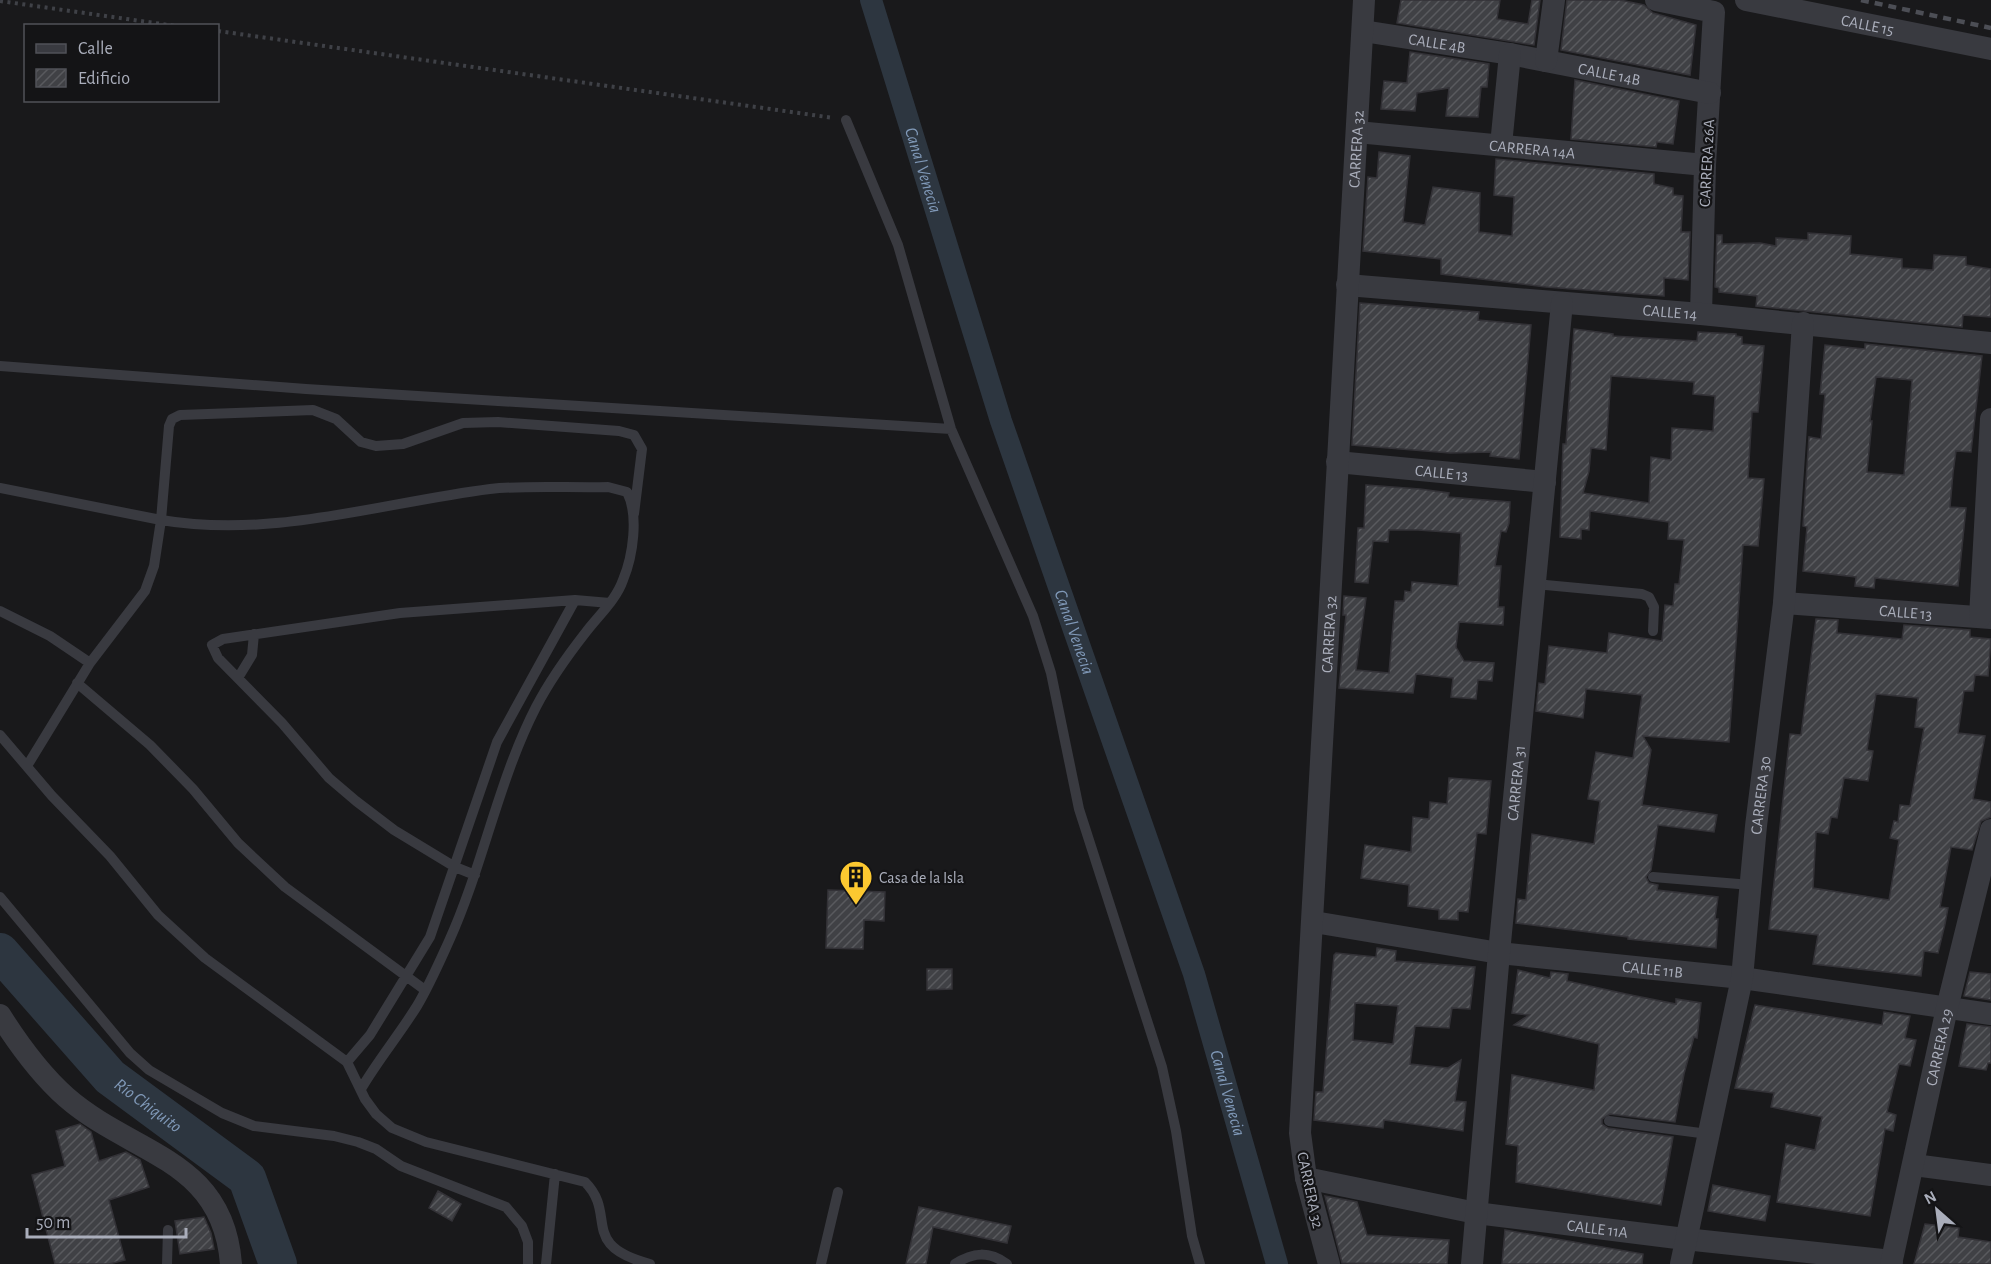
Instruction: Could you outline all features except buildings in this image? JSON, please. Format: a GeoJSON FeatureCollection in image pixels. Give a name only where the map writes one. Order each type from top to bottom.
{"type":"FeatureCollection","features":[{"type":"Feature","properties":{"kind":"street","name":"CARRERA 32"},"geometry":{"type":"LineString","coordinates":[[1329,1264],[1305,1179],[1300,1133],[1314,922],[1337,462],[1364,0]]}},
{"type":"Feature","properties":{"kind":"street"},"geometry":{"type":"LineString","coordinates":[[1546,61],[1554,0]]}},
{"type":"Feature","properties":{"kind":"street","name":"CARRERA 26A"},"geometry":{"type":"LineString","coordinates":[[1656,0],[1714,12],[1705,165],[1701,314]]}},
{"type":"Feature","properties":{"kind":"street","name":"CALLE 15"},"geometry":{"type":"LineString","coordinates":[[1746,0],[1991,49]]}},
{"type":"Feature","properties":{"kind":"street","name":"CALLE 4B"},"geometry":{"type":"LineString","coordinates":[[1363,31],[1510,54]]}},
{"type":"Feature","properties":{"kind":"street"},"geometry":{"type":"LineString","coordinates":[[1501,145],[1510,54]]}},
{"type":"Feature","properties":{"kind":"street","name":"CALLE 14B"},"geometry":{"type":"LineString","coordinates":[[1510,54],[1710,93]]}},
{"type":"Feature","properties":{"kind":"street","name":"CARRERA 14A"},"geometry":{"type":"LineString","coordinates":[[1357,132],[1705,165]]}},
{"type":"Feature","properties":{"kind":"street","name":"CALLE 14"},"geometry":{"type":"LineString","coordinates":[[1347,285],[1803,323],[1991,343]]}},
{"type":"Feature","properties":{"kind":"street","name":"CARRERA 31"},"geometry":{"type":"LineString","coordinates":[[1472,1264],[1498,953],[1562,303]]}},
{"type":"Feature","properties":{"kind":"street","name":"CARRERA 30"},"geometry":{"type":"LineString","coordinates":[[1680,1264],[1742,978],[1784,603],[1803,323]]}},
{"type":"Feature","properties":{"kind":"street"},"geometry":{"type":"LineString","coordinates":[[1985,617],[1991,419]]}},
{"type":"Feature","properties":{"kind":"street","name":"CALLE 13"},"geometry":{"type":"LineString","coordinates":[[1337,462],[1545,482]]}},
{"type":"Feature","properties":{"kind":"street","name":"CALLE 13"},"geometry":{"type":"LineString","coordinates":[[1784,603],[1985,617]]}},
{"type":"Feature","properties":{"kind":"street","name":"CARRERA 29"},"geometry":{"type":"LineString","coordinates":[[1891,1263],[1947,1008],[1991,830]]}},
{"type":"Feature","properties":{"kind":"street","name":"CALLE 11B"},"geometry":{"type":"LineString","coordinates":[[1314,922],[1498,953],[1742,978],[1991,1014]]}},
{"type":"Feature","properties":{"kind":"street"},"geometry":{"type":"LineString","coordinates":[[0,1015],[27,1057],[65,1096],[91,1116],[173,1163],[207,1192],[224,1221],[231,1264]]}},
{"type":"Feature","properties":{"kind":"street"},"geometry":{"type":"LineString","coordinates":[[1914,1165],[1991,1175]]}},
{"type":"Feature","properties":{"kind":"street","name":"CALLE 11A"},"geometry":{"type":"LineString","coordinates":[[1305,1179],[1476,1213],[1891,1263]]}},
{"type":"Feature","properties":{"kind":"lane"},"geometry":{"type":"LineString","coordinates":[[846,120],[898,244],[951,429],[1033,616],[1051,673],[1079,809],[1162,1067],[1176,1131],[1192,1236],[1200,1264]]}},
{"type":"Feature","properties":{"kind":"lane"},"geometry":{"type":"LineString","coordinates":[[0,366],[306,389],[951,429]]}},
{"type":"Feature","properties":{"kind":"lane"},"geometry":{"type":"LineString","coordinates":[[27,766],[90,663],[146,591],[154,566],[161,520],[169,426],[172,419],[180,415],[313,410],[336,420],[361,442],[376,446],[403,444],[463,423],[498,422],[634,435],[642,449],[631,545],[624,580],[610,603],[564,661],[536,708],[507,777],[475,875],[449,941],[425,990],[361,1089]]}},
{"type":"Feature","properties":{"kind":"lane"},"geometry":{"type":"LineString","coordinates":[[0,488],[161,520],[195,524],[261,526],[492,489],[608,487],[627,492],[634,514]]}},
{"type":"Feature","properties":{"kind":"lane"},"geometry":{"type":"LineString","coordinates":[[1535,584],[1642,594],[1649,597],[1654,607],[1653,631]]}},
{"type":"Feature","properties":{"kind":"lane"},"geometry":{"type":"LineString","coordinates":[[475,875],[456,867],[394,830],[329,778],[282,723],[218,658],[212,645],[223,639],[400,613],[574,600],[610,603]]}},
{"type":"Feature","properties":{"kind":"lane"},"geometry":{"type":"LineString","coordinates":[[347,1062],[360,1049],[407,978],[430,937],[456,867],[497,742],[574,600]]}},
{"type":"Feature","properties":{"kind":"lane"},"geometry":{"type":"LineString","coordinates":[[0,611],[50,636],[90,663]]}},
{"type":"Feature","properties":{"kind":"lane"},"geometry":{"type":"LineString","coordinates":[[238,678],[252,655],[254,634]]}},
{"type":"Feature","properties":{"kind":"lane"},"geometry":{"type":"LineString","coordinates":[[77,683],[150,745],[193,789],[238,843],[271,875],[425,990]]}},
{"type":"Feature","properties":{"kind":"lane"},"geometry":{"type":"LineString","coordinates":[[0,735],[110,856],[158,915],[205,958],[347,1062],[376,1114],[392,1128],[426,1142],[585,1182],[599,1203],[601,1226],[608,1243],[650,1264]]}},
{"type":"Feature","properties":{"kind":"lane"},"geometry":{"type":"LineString","coordinates":[[1653,878],[1751,885]]}},
{"type":"Feature","properties":{"kind":"lane"},"geometry":{"type":"LineString","coordinates":[[0,897],[130,1053],[149,1070],[222,1113],[254,1126],[334,1136],[358,1142],[376,1149],[401,1166],[506,1207],[522,1226],[528,1242],[528,1264]]}},
{"type":"Feature","properties":{"kind":"lane"},"geometry":{"type":"LineString","coordinates":[[1609,1121],[1708,1134]]}},
{"type":"Feature","properties":{"kind":"lane"},"geometry":{"type":"LineString","coordinates":[[546,1264],[555,1174]]}},
{"type":"Feature","properties":{"kind":"lane"},"geometry":{"type":"LineString","coordinates":[[821,1264],[838,1192]]}},
{"type":"Feature","properties":{"kind":"lane"},"geometry":{"type":"LineString","coordinates":[[166,1264],[168,1230]]}},
{"type":"Feature","properties":{"kind":"lane"},"geometry":{"type":"LineString","coordinates":[[955,1264],[974,1254],[988,1254],[1007,1264]]}},
{"type":"Feature","properties":{"kind":"path"},"geometry":{"type":"LineString","coordinates":[[0,1],[162,24]]}},
{"type":"Feature","properties":{"kind":"path"},"geometry":{"type":"LineString","coordinates":[[219,31],[846,120]]}},
{"type":"Feature","properties":{"kind":"waterway","name":"Canal Venecia"},"geometry":{"type":"LineString","coordinates":[[871,0],[1001,421],[1194,974],[1277,1264]]}},
{"type":"Feature","properties":{"kind":"waterway","name":"Río Chiquito"},"geometry":{"type":"LineString","coordinates":[[0,952],[110,1077],[247,1178],[278,1264]]}},
{"type":"Feature","properties":{"kind":"railway"},"geometry":{"type":"LineString","coordinates":[[1861,0],[1991,28]]}},
{"type":"Feature","properties":{"kind":"place","name":"Casa de la Isla"},"geometry":{"type":"Point","coordinates":[856,906]}}]}
